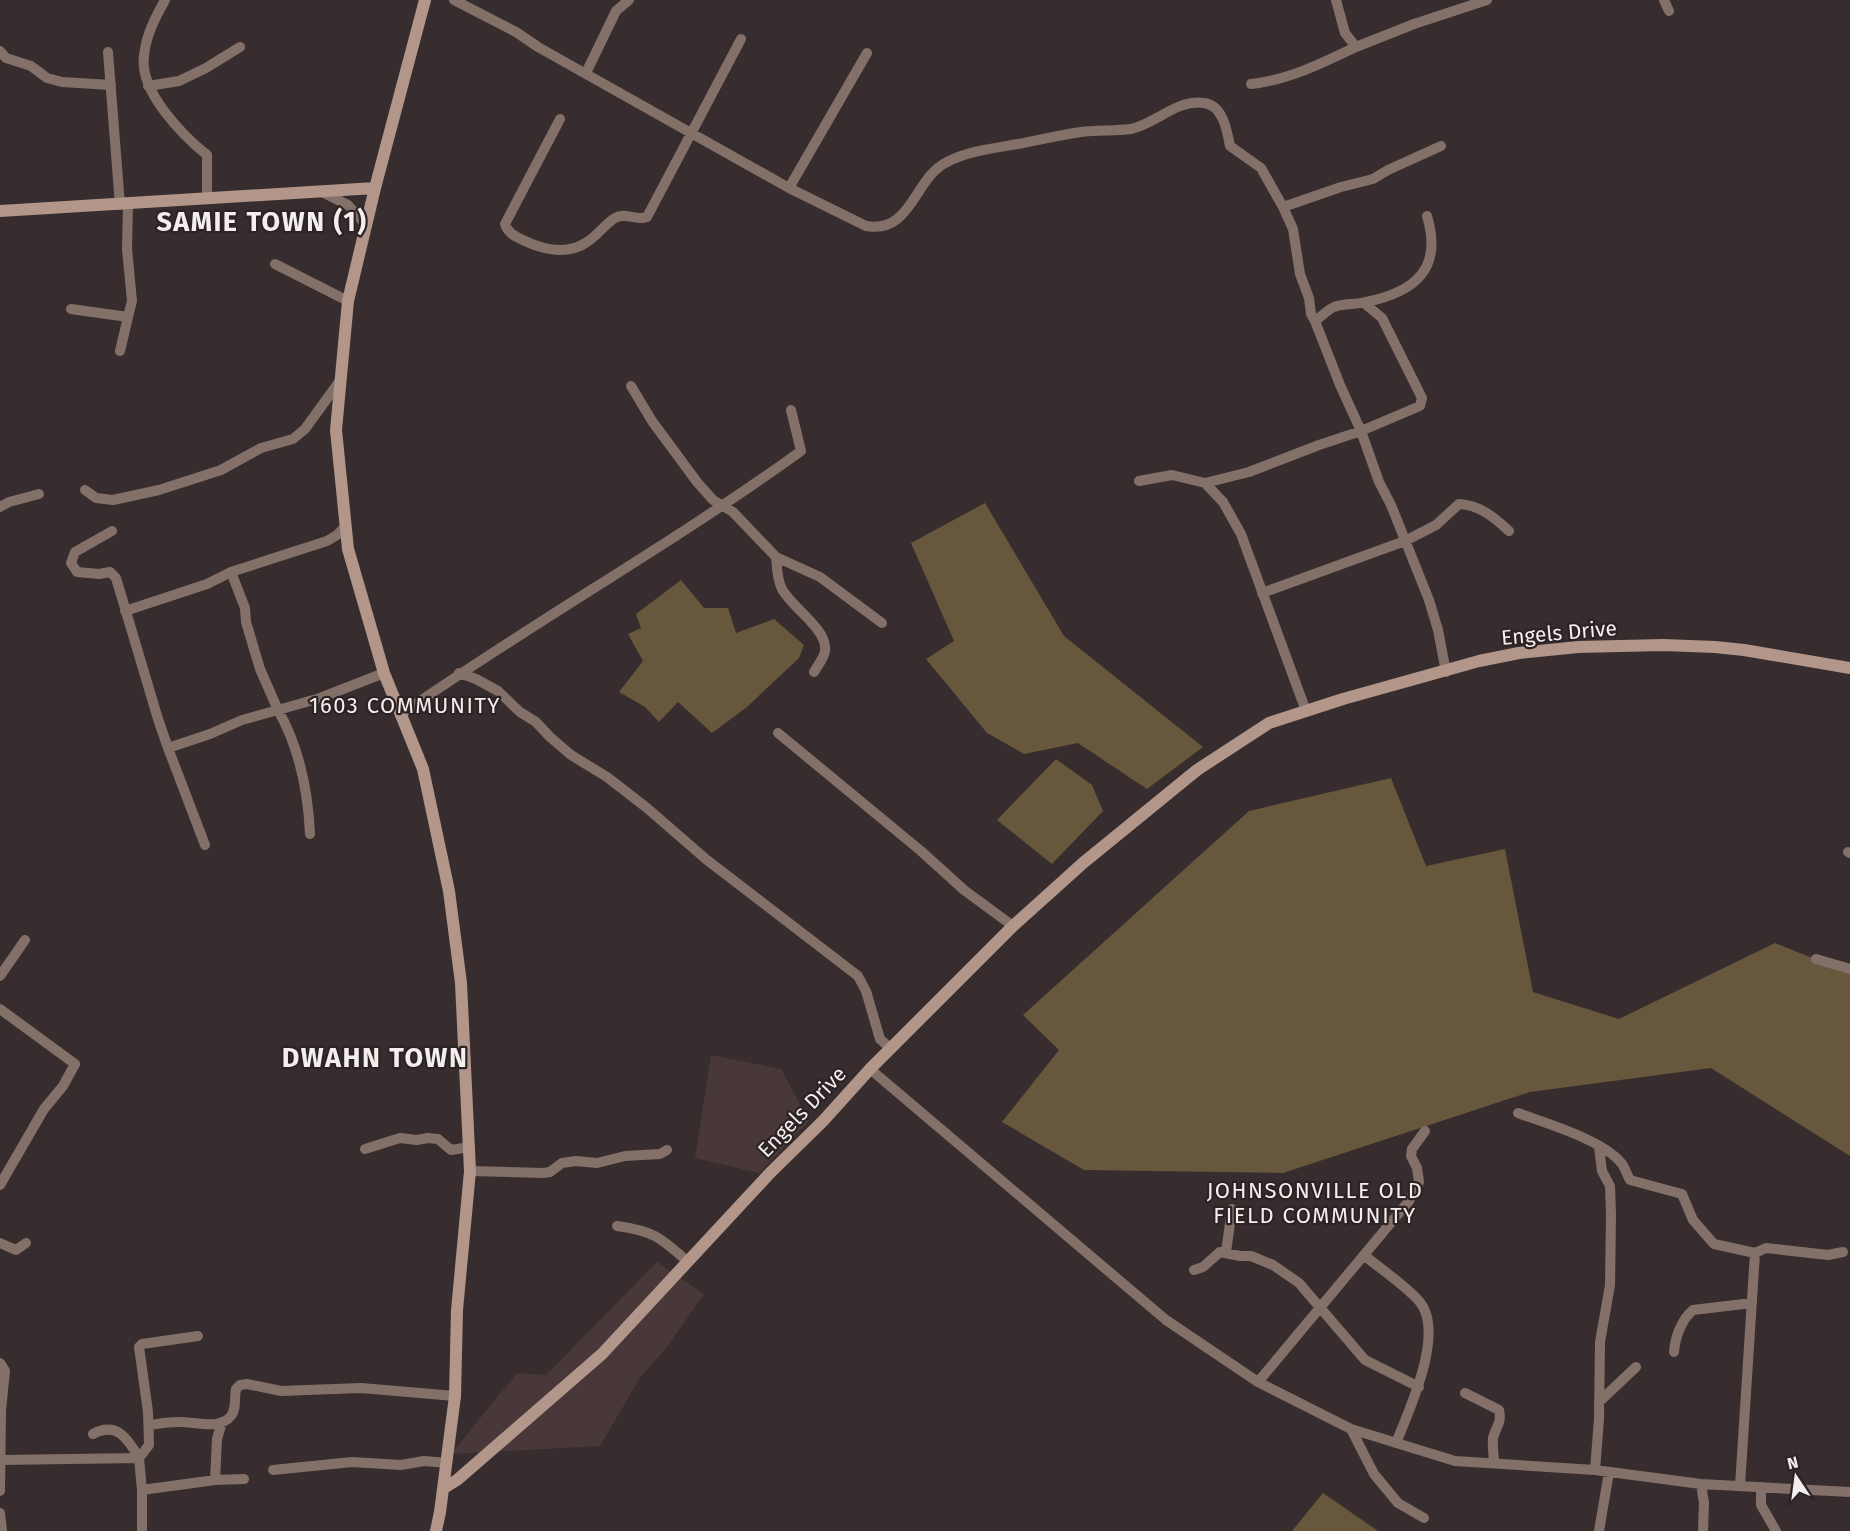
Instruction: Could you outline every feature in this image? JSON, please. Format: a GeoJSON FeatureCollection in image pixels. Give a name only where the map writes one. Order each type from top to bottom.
{"type":"FeatureCollection","features":[{"type":"Feature","properties":{"kind":"street"},"geometry":{"type":"LineString","coordinates":[[165,0],[149,31],[143,59],[148,86],[184,137],[207,155],[207,197]]}},
{"type":"Feature","properties":{"kind":"street"},"geometry":{"type":"LineString","coordinates":[[425,0],[375,188],[348,301],[336,430],[348,549],[384,673],[423,769],[449,891],[461,983],[470,1171],[457,1310],[455,1396],[444,1488],[436,1531]]}},
{"type":"Feature","properties":{"kind":"street"},"geometry":{"type":"LineString","coordinates":[[454,0],[516,32],[789,188],[866,226],[889,225],[905,212],[932,172],[946,162],[979,152],[1081,132],[1133,128],[1187,104],[1205,103],[1220,112],[1227,129],[1230,146],[1262,168],[1293,229],[1300,274],[1309,298],[1311,314],[1430,600],[1446,672]]}},
{"type":"Feature","properties":{"kind":"street"},"geometry":{"type":"LineString","coordinates":[[586,73],[616,11],[629,0]]}},
{"type":"Feature","properties":{"kind":"street"},"geometry":{"type":"LineString","coordinates":[[1336,0],[1345,33],[1356,47]]}},
{"type":"Feature","properties":{"kind":"street"},"geometry":{"type":"LineString","coordinates":[[1251,84],[1274,82],[1434,16],[1487,0]]}},
{"type":"Feature","properties":{"kind":"street"},"geometry":{"type":"LineString","coordinates":[[1664,0],[1670,10]]}},
{"type":"Feature","properties":{"kind":"street"},"geometry":{"type":"LineString","coordinates":[[560,118],[506,224],[511,234],[536,246],[556,251],[585,244],[615,218],[623,216],[641,219],[647,217],[741,39]]}},
{"type":"Feature","properties":{"kind":"street"},"geometry":{"type":"LineString","coordinates":[[148,86],[179,81],[240,47]]}},
{"type":"Feature","properties":{"kind":"street"},"geometry":{"type":"LineString","coordinates":[[0,51],[6,58],[31,66],[47,78],[62,82],[111,85]]}},
{"type":"Feature","properties":{"kind":"street"},"geometry":{"type":"LineString","coordinates":[[108,51],[132,301],[120,351]]}},
{"type":"Feature","properties":{"kind":"street"},"geometry":{"type":"LineString","coordinates":[[789,188],[867,53]]}},
{"type":"Feature","properties":{"kind":"street"},"geometry":{"type":"LineString","coordinates":[[1282,207],[1372,179],[1441,146]]}},
{"type":"Feature","properties":{"kind":"street"},"geometry":{"type":"LineString","coordinates":[[0,211],[375,188]]}},
{"type":"Feature","properties":{"kind":"street"},"geometry":{"type":"LineString","coordinates":[[319,191],[348,205],[366,225]]}},
{"type":"Feature","properties":{"kind":"street"},"geometry":{"type":"LineString","coordinates":[[1315,321],[1332,308],[1345,304],[1364,303],[1397,292],[1424,274],[1432,254],[1427,216]]}},
{"type":"Feature","properties":{"kind":"street"},"geometry":{"type":"LineString","coordinates":[[275,264],[348,301]]}},
{"type":"Feature","properties":{"kind":"street"},"geometry":{"type":"LineString","coordinates":[[1139,481],[1172,475],[1205,483],[1249,472],[1361,431],[1420,406],[1422,398],[1382,318],[1364,303]]}},
{"type":"Feature","properties":{"kind":"street"},"geometry":{"type":"LineString","coordinates":[[71,309],[128,317]]}},
{"type":"Feature","properties":{"kind":"street"},"geometry":{"type":"LineString","coordinates":[[85,490],[96,498],[113,500],[159,490],[221,470],[261,448],[282,444],[293,439],[305,429],[339,382]]}},
{"type":"Feature","properties":{"kind":"street"},"geometry":{"type":"LineString","coordinates":[[631,386],[652,421],[713,500],[733,512],[776,557],[820,577],[882,623]]}},
{"type":"Feature","properties":{"kind":"street"},"geometry":{"type":"LineString","coordinates":[[400,715],[459,674],[724,506],[801,451],[791,410]]}},
{"type":"Feature","properties":{"kind":"street"},"geometry":{"type":"LineString","coordinates":[[1205,483],[1223,502],[1241,534],[1306,711]]}},
{"type":"Feature","properties":{"kind":"street"},"geometry":{"type":"LineString","coordinates":[[0,507],[9,502],[39,494]]}},
{"type":"Feature","properties":{"kind":"street"},"geometry":{"type":"LineString","coordinates":[[1263,593],[1405,541],[1436,525],[1459,504],[1467,504],[1490,513],[1509,531]]}},
{"type":"Feature","properties":{"kind":"street"},"geometry":{"type":"LineString","coordinates":[[125,612],[207,584],[231,572],[327,541],[337,536],[346,526]]}},
{"type":"Feature","properties":{"kind":"street"},"geometry":{"type":"LineString","coordinates":[[112,531],[75,552],[71,563],[77,572],[99,574],[110,572],[116,578],[168,748],[205,845]]}},
{"type":"Feature","properties":{"kind":"street"},"geometry":{"type":"LineString","coordinates":[[776,557],[777,575],[782,590],[814,626],[825,644],[825,654],[814,672]]}},
{"type":"Feature","properties":{"kind":"street"},"geometry":{"type":"LineString","coordinates":[[231,572],[245,608],[246,622],[260,669],[294,743],[309,800],[310,834]]}},
{"type":"Feature","properties":{"kind":"street","name":"Engels Drive"},"geometry":{"type":"LineString","coordinates":[[444,1488],[457,1480],[602,1354],[770,1173],[1013,926],[1083,863],[1197,771],[1269,723],[1479,662],[1519,653],[1578,647],[1663,645],[1744,650],[1850,668]]}},
{"type":"Feature","properties":{"kind":"street"},"geometry":{"type":"LineString","coordinates":[[168,748],[242,720],[320,698],[384,673]]}},
{"type":"Feature","properties":{"kind":"street"},"geometry":{"type":"LineString","coordinates":[[459,674],[476,679],[498,691],[571,755],[607,777],[707,860],[858,976],[866,991],[880,1039],[891,1049]]}},
{"type":"Feature","properties":{"kind":"street"},"geometry":{"type":"LineString","coordinates":[[778,733],[921,850],[963,890],[1013,926]]}},
{"type":"Feature","properties":{"kind":"street"},"geometry":{"type":"LineString","coordinates":[[0,976],[25,940]]}},
{"type":"Feature","properties":{"kind":"street"},"geometry":{"type":"LineString","coordinates":[[1816,959],[1850,969]]}},
{"type":"Feature","properties":{"kind":"street"},"geometry":{"type":"LineString","coordinates":[[0,1009],[75,1064],[63,1086],[44,1109],[0,1185]]}},
{"type":"Feature","properties":{"kind":"street"},"geometry":{"type":"LineString","coordinates":[[870,1069],[1166,1320],[1258,1382],[1351,1429],[1455,1461],[1595,1470],[1701,1484],[1850,1492]]}},
{"type":"Feature","properties":{"kind":"street"},"geometry":{"type":"LineString","coordinates":[[1518,1113],[1578,1136],[1599,1147],[1622,1164],[1630,1180],[1682,1194],[1693,1220],[1714,1244],[1755,1253],[1766,1248],[1828,1255],[1843,1252]]}},
{"type":"Feature","properties":{"kind":"street"},"geometry":{"type":"LineString","coordinates":[[1258,1382],[1409,1201],[1419,1182],[1412,1149],[1425,1131]]}},
{"type":"Feature","properties":{"kind":"street"},"geometry":{"type":"LineString","coordinates":[[364,1149],[400,1138],[438,1139],[451,1150],[470,1148]]}},
{"type":"Feature","properties":{"kind":"street"},"geometry":{"type":"LineString","coordinates":[[1595,1470],[1600,1342],[1610,1286],[1611,1215],[1610,1186],[1602,1171],[1599,1147]]}},
{"type":"Feature","properties":{"kind":"street"},"geometry":{"type":"LineString","coordinates":[[470,1171],[543,1173],[569,1162],[597,1163],[625,1155],[660,1154],[667,1150]]}},
{"type":"Feature","properties":{"kind":"street"},"geometry":{"type":"LineString","coordinates":[[1226,1252],[1232,1209]]}},
{"type":"Feature","properties":{"kind":"street"},"geometry":{"type":"LineString","coordinates":[[617,1226],[644,1230],[661,1238],[688,1263]]}},
{"type":"Feature","properties":{"kind":"street"},"geometry":{"type":"LineString","coordinates":[[0,1243],[16,1250],[26,1243]]}},
{"type":"Feature","properties":{"kind":"street"},"geometry":{"type":"LineString","coordinates":[[1194,1270],[1203,1267],[1220,1252],[1251,1256],[1273,1265],[1299,1283],[1365,1360],[1419,1387]]}},
{"type":"Feature","properties":{"kind":"street"},"geometry":{"type":"LineString","coordinates":[[1740,1486],[1755,1253]]}},
{"type":"Feature","properties":{"kind":"street"},"geometry":{"type":"LineString","coordinates":[[1365,1256],[1420,1301],[1427,1316],[1428,1345],[1419,1387],[1396,1443]]}},
{"type":"Feature","properties":{"kind":"street"},"geometry":{"type":"LineString","coordinates":[[1674,1352],[1675,1340],[1692,1310],[1752,1303]]}},
{"type":"Feature","properties":{"kind":"street"},"geometry":{"type":"LineString","coordinates":[[139,1458],[149,1445],[149,1425],[139,1347],[142,1344],[198,1336]]}},
{"type":"Feature","properties":{"kind":"street"},"geometry":{"type":"LineString","coordinates":[[0,1363],[5,1371],[2,1392],[0,1491]]}},
{"type":"Feature","properties":{"kind":"street"},"geometry":{"type":"LineString","coordinates":[[1599,1402],[1636,1367]]}},
{"type":"Feature","properties":{"kind":"street"},"geometry":{"type":"LineString","coordinates":[[149,1425],[178,1422],[206,1424],[222,1422],[231,1416],[235,1405],[236,1389],[240,1385],[247,1384],[281,1391],[361,1388],[455,1396]]}},
{"type":"Feature","properties":{"kind":"street"},"geometry":{"type":"LineString","coordinates":[[1465,1393],[1499,1410],[1499,1427],[1493,1438],[1494,1463]]}},
{"type":"Feature","properties":{"kind":"street"},"geometry":{"type":"LineString","coordinates":[[215,1480],[217,1439],[222,1422]]}},
{"type":"Feature","properties":{"kind":"street"},"geometry":{"type":"LineString","coordinates":[[93,1434],[110,1428],[126,1438],[139,1458],[142,1531]]}},
{"type":"Feature","properties":{"kind":"street"},"geometry":{"type":"LineString","coordinates":[[1351,1429],[1374,1474],[1398,1503],[1424,1518]]}},
{"type":"Feature","properties":{"kind":"street"},"geometry":{"type":"LineString","coordinates":[[0,1460],[139,1458]]}},
{"type":"Feature","properties":{"kind":"street"},"geometry":{"type":"LineString","coordinates":[[273,1470],[352,1462],[401,1465],[424,1461],[447,1463]]}},
{"type":"Feature","properties":{"kind":"street"},"geometry":{"type":"LineString","coordinates":[[1599,1531],[1609,1472]]}},
{"type":"Feature","properties":{"kind":"street"},"geometry":{"type":"LineString","coordinates":[[142,1490],[215,1480],[244,1479]]}},
{"type":"Feature","properties":{"kind":"street"},"geometry":{"type":"LineString","coordinates":[[1701,1484],[1704,1503],[1703,1531]]}},
{"type":"Feature","properties":{"kind":"street"},"geometry":{"type":"LineString","coordinates":[[1761,1486],[1761,1505],[1776,1531]]}},
{"type":"Feature","properties":{"kind":"street"},"geometry":{"type":"LineString","coordinates":[[0,1513],[2,1531]]}},
{"type":"Feature","properties":{"kind":"shaded area"},"geometry":{"type":"Polygon","coordinates":[[[985,503],[1064,636],[1203,747],[1147,789],[1078,743],[1024,754],[987,733],[926,659],[954,641],[911,543],[985,503]]]}},
{"type":"Feature","properties":{"kind":"shaded area"},"geometry":{"type":"Polygon","coordinates":[[[681,580],[704,608],[728,608],[736,633],[774,619],[804,645],[799,658],[747,707],[712,733],[678,702],[659,722],[645,707],[619,692],[643,661],[628,634],[641,628],[636,614],[681,580]]]}},
{"type":"Feature","properties":{"kind":"shaded area"},"geometry":{"type":"Polygon","coordinates":[[[1056,759],[1092,785],[1103,811],[1052,864],[997,820],[1056,759]]]}},
{"type":"Feature","properties":{"kind":"shaded area"},"geometry":{"type":"Polygon","coordinates":[[[1391,778],[1426,866],[1505,849],[1533,992],[1619,1019],[1775,943],[1850,973],[1850,1156],[1711,1068],[1530,1092],[1283,1173],[1084,1170],[1002,1122],[1059,1050],[1023,1015],[1249,811],[1391,778]]]}},
{"type":"Feature","properties":{"kind":"shaded area"},"geometry":{"type":"Polygon","coordinates":[[[711,1055],[781,1069],[809,1121],[759,1173],[695,1158],[711,1055]]]}},
{"type":"Feature","properties":{"kind":"shaded area"},"geometry":{"type":"Polygon","coordinates":[[[657,1262],[704,1294],[667,1347],[640,1378],[600,1446],[451,1454],[517,1373],[546,1375],[657,1262]]]}},
{"type":"Feature","properties":{"kind":"shaded area"},"geometry":{"type":"Polygon","coordinates":[[[1323,1493],[1378,1531],[1292,1531],[1323,1493]]]}},
{"type":"Feature","properties":{"kind":"district","name":"SAMIE TOWN (1)"},"geometry":{"type":"Point","coordinates":[262,222]}},
{"type":"Feature","properties":{"kind":"district","name":"1603 COMMUNITY"},"geometry":{"type":"Point","coordinates":[405,705]}},
{"type":"Feature","properties":{"kind":"district","name":"DWAHN TOWN"},"geometry":{"type":"Point","coordinates":[375,1058]}},
{"type":"Feature","properties":{"kind":"district","name":"JOHNSONVILLE OLD FIELD COMMUNITY"},"geometry":{"type":"Point","coordinates":[1315,1202]}}]}
